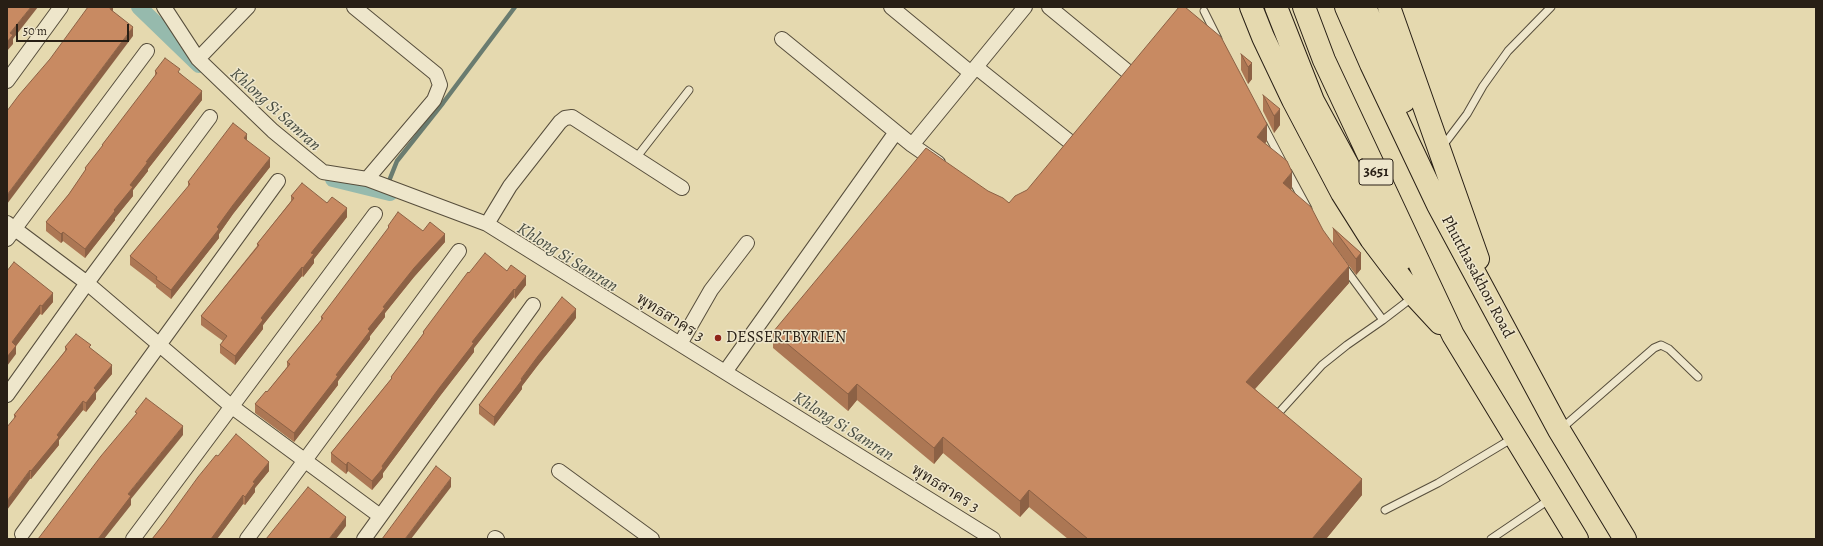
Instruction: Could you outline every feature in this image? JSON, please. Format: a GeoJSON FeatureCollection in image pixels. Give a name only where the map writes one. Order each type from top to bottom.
{"type":"FeatureCollection","features":[{"type":"Feature","properties":{"kind":"main road"},"geometry":{"type":"LineString","coordinates":[[1251,7],[1263,37],[1293,100],[1342,193],[1371,239],[1415,296],[1453,335]]}},
{"type":"Feature","properties":{"kind":"main road"},"geometry":{"type":"LineString","coordinates":[[1276,7],[1316,108],[1391,242],[1453,335]]}},
{"type":"Feature","properties":{"kind":"main road","name":"3651"},"geometry":{"type":"LineString","coordinates":[[1304,7],[1327,67],[1453,335],[1577,539]]}},
{"type":"Feature","properties":{"kind":"main road","name":"Phutthasakhon Road"},"geometry":{"type":"LineString","coordinates":[[1346,7],[1407,142],[1438,205],[1559,430],[1625,539]]}},
{"type":"Feature","properties":{"kind":"main road"},"geometry":{"type":"LineString","coordinates":[[1365,7],[1497,315]]}},
{"type":"Feature","properties":{"kind":"main road"},"geometry":{"type":"LineString","coordinates":[[1389,7],[1468,225],[1486,288],[1497,315]]}},
{"type":"Feature","properties":{"kind":"street"},"geometry":{"type":"LineString","coordinates":[[7,81],[61,7]]}},
{"type":"Feature","properties":{"kind":"street","name":"พุทธสาคร 3"},"geometry":{"type":"LineString","coordinates":[[164,7],[198,59],[273,131],[323,172],[367,179],[486,224],[994,539]]}},
{"type":"Feature","properties":{"kind":"street"},"geometry":{"type":"LineString","coordinates":[[198,59],[248,7]]}},
{"type":"Feature","properties":{"kind":"street"},"geometry":{"type":"LineString","coordinates":[[354,7],[436,74],[440,85],[434,100],[367,179]]}},
{"type":"Feature","properties":{"kind":"street"},"geometry":{"type":"LineString","coordinates":[[891,7],[1070,142]]}},
{"type":"Feature","properties":{"kind":"street"},"geometry":{"type":"LineString","coordinates":[[912,145],[1025,7]]}},
{"type":"Feature","properties":{"kind":"street"},"geometry":{"type":"LineString","coordinates":[[1049,7],[1128,72]]}},
{"type":"Feature","properties":{"kind":"street"},"geometry":{"type":"LineString","coordinates":[[782,39],[912,145],[949,171]]}},
{"type":"Feature","properties":{"kind":"street"},"geometry":{"type":"LineString","coordinates":[[147,51],[9,230],[87,283],[231,406],[380,516]]}},
{"type":"Feature","properties":{"kind":"street"},"geometry":{"type":"LineString","coordinates":[[1118,83],[1138,60]]}},
{"type":"Feature","properties":{"kind":"street"},"geometry":{"type":"LineString","coordinates":[[7,395],[87,283],[210,117]]}},
{"type":"Feature","properties":{"kind":"street"},"geometry":{"type":"LineString","coordinates":[[486,224],[510,186],[560,122],[565,118],[572,117],[682,188]]}},
{"type":"Feature","properties":{"kind":"street"},"geometry":{"type":"LineString","coordinates":[[1060,154],[1079,130]]}},
{"type":"Feature","properties":{"kind":"street"},"geometry":{"type":"LineString","coordinates":[[725,372],[896,132]]}},
{"type":"Feature","properties":{"kind":"street"},"geometry":{"type":"LineString","coordinates":[[22,534],[278,181]]}},
{"type":"Feature","properties":{"kind":"street"},"geometry":{"type":"LineString","coordinates":[[133,539],[375,214]]}},
{"type":"Feature","properties":{"kind":"street"},"geometry":{"type":"LineString","coordinates":[[680,344],[711,290],[747,244]]}},
{"type":"Feature","properties":{"kind":"street"},"geometry":{"type":"LineString","coordinates":[[247,539],[459,251]]}},
{"type":"Feature","properties":{"kind":"street"},"geometry":{"type":"LineString","coordinates":[[364,539],[533,305]]}},
{"type":"Feature","properties":{"kind":"street"},"geometry":{"type":"LineString","coordinates":[[558,471],[652,539]]}},
{"type":"Feature","properties":{"kind":"lane"},"geometry":{"type":"LineString","coordinates":[[1440,149],[1468,114],[1483,86],[1508,51],[1551,7]]}},
{"type":"Feature","properties":{"kind":"lane"},"geometry":{"type":"LineString","coordinates":[[1204,11],[1222,45]]}},
{"type":"Feature","properties":{"kind":"lane"},"geometry":{"type":"LineString","coordinates":[[636,158],[689,90]]}},
{"type":"Feature","properties":{"kind":"lane"},"geometry":{"type":"LineString","coordinates":[[1261,121],[1312,217]]}},
{"type":"Feature","properties":{"kind":"lane"},"geometry":{"type":"LineString","coordinates":[[1341,263],[1383,320]]}},
{"type":"Feature","properties":{"kind":"lane"},"geometry":{"type":"LineString","coordinates":[[1275,417],[1322,365],[1415,296]]}},
{"type":"Feature","properties":{"kind":"lane"},"geometry":{"type":"LineString","coordinates":[[1559,430],[1654,348],[1662,345],[1698,376]]}},
{"type":"Feature","properties":{"kind":"lane"},"geometry":{"type":"LineString","coordinates":[[1385,510],[1438,483],[1515,437]]}},
{"type":"Feature","properties":{"kind":"lane"},"geometry":{"type":"LineString","coordinates":[[1491,539],[1551,498]]}},
{"type":"Feature","properties":{"kind":"building"},"geometry":{"type":"Polygon","coordinates":[[[7,7],[31,7],[10,33],[13,35],[7,42],[7,7]]]}},
{"type":"Feature","properties":{"kind":"building"},"geometry":{"type":"Polygon","coordinates":[[[88,7],[111,7],[110,9],[133,27],[7,195],[7,111],[50,59],[88,7]]]}},
{"type":"Feature","properties":{"kind":"building"},"geometry":{"type":"Polygon","coordinates":[[[1179,7],[1185,7],[1221,37],[1267,124],[1257,137],[1287,161],[1292,172],[1283,183],[1311,207],[1323,230],[1349,266],[1246,382],[1362,479],[1312,539],[1088,539],[1029,490],[1020,501],[943,437],[934,448],[857,384],[848,394],[773,332],[926,148],[988,191],[1003,198],[1009,203],[1015,196],[1027,190],[1179,7]]]}},
{"type":"Feature","properties":{"kind":"building"},"geometry":{"type":"Polygon","coordinates":[[[1241,54],[1252,63],[1248,67],[1241,54]]]}},
{"type":"Feature","properties":{"kind":"building"},"geometry":{"type":"Polygon","coordinates":[[[165,58],[180,69],[178,72],[202,91],[146,162],[148,162],[130,185],[133,187],[85,249],[63,232],[61,234],[46,222],[69,194],[86,169],[85,168],[157,73],[155,71],[165,58]]]}},
{"type":"Feature","properties":{"kind":"building"},"geometry":{"type":"Polygon","coordinates":[[[1263,95],[1280,109],[1274,116],[1263,95]]]}},
{"type":"Feature","properties":{"kind":"building"},"geometry":{"type":"Polygon","coordinates":[[[233,123],[247,134],[244,138],[270,158],[217,227],[219,229],[171,290],[130,256],[190,184],[188,182],[233,123]]]}},
{"type":"Feature","properties":{"kind":"building"},"geometry":{"type":"Polygon","coordinates":[[[302,183],[327,203],[332,197],[347,208],[311,253],[314,254],[261,318],[263,320],[235,356],[220,345],[227,336],[201,316],[259,245],[257,244],[294,198],[291,196],[302,183]]]}},
{"type":"Feature","properties":{"kind":"building"},"geometry":{"type":"Polygon","coordinates":[[[398,212],[423,231],[430,222],[445,234],[414,268],[383,307],[385,308],[368,329],[370,331],[336,375],[338,376],[294,433],[255,404],[290,364],[287,362],[323,318],[321,317],[389,227],[388,226],[398,212]]]}},
{"type":"Feature","properties":{"kind":"building"},"geometry":{"type":"Polygon","coordinates":[[[1333,228],[1361,253],[1356,259],[1333,228]]]}},
{"type":"Feature","properties":{"kind":"building"},"geometry":{"type":"Polygon","coordinates":[[[485,253],[507,271],[511,265],[526,276],[472,342],[474,343],[372,481],[348,462],[346,465],[331,453],[392,378],[391,377],[424,333],[423,332],[468,272],[469,273],[485,253]]]}},
{"type":"Feature","properties":{"kind":"building"},"geometry":{"type":"Polygon","coordinates":[[[14,262],[53,293],[42,306],[40,305],[12,342],[16,346],[7,357],[7,271],[14,262]]]}},
{"type":"Feature","properties":{"kind":"building"},"geometry":{"type":"Polygon","coordinates":[[[562,297],[576,309],[538,356],[494,417],[479,405],[562,297]]]}},
{"type":"Feature","properties":{"kind":"building"},"geometry":{"type":"Polygon","coordinates":[[[76,334],[91,345],[89,347],[112,365],[94,388],[96,390],[86,403],[83,401],[57,435],[59,437],[31,471],[30,470],[7,501],[7,427],[16,416],[14,415],[67,349],[65,347],[76,334]]]}},
{"type":"Feature","properties":{"kind":"building"},"geometry":{"type":"Polygon","coordinates":[[[146,398],[183,426],[128,494],[131,496],[98,539],[38,539],[101,456],[137,413],[135,412],[146,398]]]}},
{"type":"Feature","properties":{"kind":"building"},"geometry":{"type":"Polygon","coordinates":[[[236,434],[269,462],[253,482],[255,483],[245,497],[243,495],[211,539],[152,539],[198,477],[236,434]]]}},
{"type":"Feature","properties":{"kind":"building"},"geometry":{"type":"Polygon","coordinates":[[[436,466],[451,478],[405,539],[382,539],[436,466]]]}},
{"type":"Feature","properties":{"kind":"building"},"geometry":{"type":"Polygon","coordinates":[[[308,487],[346,517],[329,539],[266,539],[308,487]]]}},
{"type":"Feature","properties":{"kind":"waterway","name":"Khlong Si Samran"},"geometry":{"type":"LineString","coordinates":[[139,7],[199,65]]}},
{"type":"Feature","properties":{"kind":"waterway"},"geometry":{"type":"LineString","coordinates":[[387,186],[397,161],[443,103],[515,7]]}},
{"type":"Feature","properties":{"kind":"waterway","name":"Khlong Si Samran"},"geometry":{"type":"LineString","coordinates":[[333,179],[390,193]]}},
{"type":"Feature","properties":{"kind":"place","name":"DESSERTBYRIEN"},"geometry":{"type":"Point","coordinates":[718,338]}}]}
